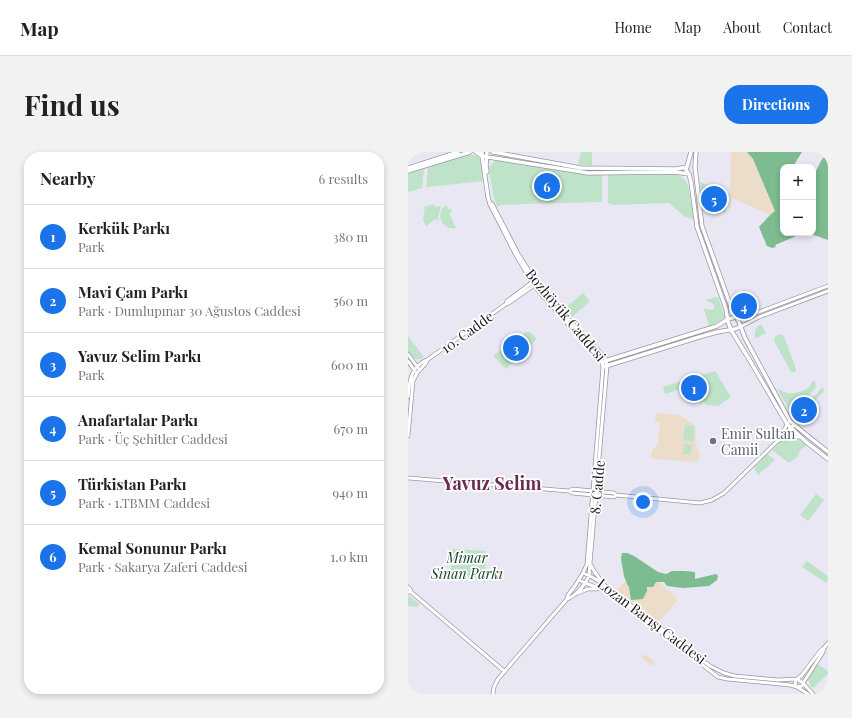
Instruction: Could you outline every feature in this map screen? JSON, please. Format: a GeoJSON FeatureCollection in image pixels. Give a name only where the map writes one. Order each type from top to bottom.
{"type":"FeatureCollection","features":[{"type":"Feature","properties":{"kind":"main road"},"geometry":{"type":"LineString","coordinates":[[408,168],[458,152]]}},
{"type":"Feature","properties":{"kind":"main road"},"geometry":{"type":"LineString","coordinates":[[408,171],[470,152]]}},
{"type":"Feature","properties":{"kind":"main road"},"geometry":{"type":"LineString","coordinates":[[476,152],[487,154],[496,158],[588,173],[675,172],[693,174],[695,169]]}},
{"type":"Feature","properties":{"kind":"main road"},"geometry":{"type":"LineString","coordinates":[[493,152],[586,168],[676,168],[692,165],[695,169]]}},
{"type":"Feature","properties":{"kind":"main road"},"geometry":{"type":"LineString","coordinates":[[691,152],[687,172],[689,174],[697,227],[726,310],[731,330],[787,424],[800,437],[828,459]]}},
{"type":"Feature","properties":{"kind":"main road"},"geometry":{"type":"LineString","coordinates":[[696,152],[695,169],[702,226],[728,300],[745,338],[790,421],[828,452]]}},
{"type":"Feature","properties":{"kind":"main road","name":"Bozhöyük Caddesi"},"geometry":{"type":"LineString","coordinates":[[482,154],[487,182]]}},
{"type":"Feature","properties":{"kind":"main road","name":"Bozhöyük Caddesi"},"geometry":{"type":"LineString","coordinates":[[487,154],[486,166],[488,197],[493,211],[515,253],[535,283],[604,362],[605,367]]}},
{"type":"Feature","properties":{"kind":"main road"},"geometry":{"type":"LineString","coordinates":[[486,166],[490,161],[496,158]]}},
{"type":"Feature","properties":{"kind":"main road","name":"10. Cadde"},"geometry":{"type":"LineString","coordinates":[[408,397],[410,381],[417,370],[426,363],[427,360],[506,304],[507,301],[535,283]]}},
{"type":"Feature","properties":{"kind":"main road"},"geometry":{"type":"LineString","coordinates":[[604,362],[717,326],[728,319],[759,312],[828,286]]}},
{"type":"Feature","properties":{"kind":"main road"},"geometry":{"type":"LineString","coordinates":[[605,367],[699,337],[735,329],[759,316],[828,290]]}},
{"type":"Feature","properties":{"kind":"main road"},"geometry":{"type":"LineString","coordinates":[[408,354],[417,370]]}},
{"type":"Feature","properties":{"kind":"main road"},"geometry":{"type":"LineString","coordinates":[[408,361],[417,370]]}},
{"type":"Feature","properties":{"kind":"main road","name":"8. Cadde"},"geometry":{"type":"LineString","coordinates":[[567,599],[571,598],[585,583],[589,575],[605,367]]}},
{"type":"Feature","properties":{"kind":"main road","name":"10. Cadde"},"geometry":{"type":"LineString","coordinates":[[408,436],[414,378],[417,370]]}},
{"type":"Feature","properties":{"kind":"main road"},"geometry":{"type":"LineString","coordinates":[[778,440],[790,421]]}},
{"type":"Feature","properties":{"kind":"main road"},"geometry":{"type":"LineString","coordinates":[[408,478],[569,491],[572,489],[614,497],[616,495],[700,503],[718,498],[794,425]]}},
{"type":"Feature","properties":{"kind":"main road"},"geometry":{"type":"LineString","coordinates":[[778,440],[787,437],[800,437]]}},
{"type":"Feature","properties":{"kind":"main road","name":"8. Cadde"},"geometry":{"type":"LineString","coordinates":[[493,694],[494,687],[498,679],[567,599],[583,573],[587,561],[595,493]]}},
{"type":"Feature","properties":{"kind":"main road"},"geometry":{"type":"LineString","coordinates":[[590,561],[592,568],[603,584]]}},
{"type":"Feature","properties":{"kind":"main road","name":"Lozan Barışı Caddesi"},"geometry":{"type":"LineString","coordinates":[[583,573],[603,584],[710,666],[724,674],[770,679],[797,679]]}},
{"type":"Feature","properties":{"kind":"main road","name":"Lozan Barışı Caddesi"},"geometry":{"type":"LineString","coordinates":[[579,580],[601,589],[617,598],[716,676],[728,679],[784,684],[797,687],[808,694]]}},
{"type":"Feature","properties":{"kind":"main road"},"geometry":{"type":"LineString","coordinates":[[408,587],[410,588],[409,592],[504,672]]}},
{"type":"Feature","properties":{"kind":"main road"},"geometry":{"type":"LineString","coordinates":[[574,595],[588,589],[601,589]]}},
{"type":"Feature","properties":{"kind":"main road"},"geometry":{"type":"LineString","coordinates":[[824,648],[803,685],[801,687],[797,687],[795,681],[806,670],[821,650],[828,644]]}},
{"type":"Feature","properties":{"kind":"main road","name":"Lozan Barışı Caddesi"},"geometry":{"type":"LineString","coordinates":[[716,676],[719,671]]}},
{"type":"Feature","properties":{"kind":"main road"},"geometry":{"type":"LineString","coordinates":[[722,678],[724,674]]}},
{"type":"Feature","properties":{"kind":"main road"},"geometry":{"type":"LineString","coordinates":[[797,679],[813,694]]}},
{"type":"Feature","properties":{"kind":"shaded area"},"geometry":{"type":"Polygon","coordinates":[[[731,152],[747,152],[753,159],[775,211],[770,215],[730,197],[731,152]]]}},
{"type":"Feature","properties":{"kind":"shaded area"},"geometry":{"type":"Polygon","coordinates":[[[656,413],[680,415],[696,427],[695,441],[700,456],[699,460],[693,462],[653,459],[651,457],[652,450],[658,444],[660,423],[655,422],[656,413]]]}},
{"type":"Feature","properties":{"kind":"shaded area"},"geometry":{"type":"Polygon","coordinates":[[[657,580],[676,597],[677,601],[658,623],[617,591],[624,582],[657,580]]]}},
{"type":"Feature","properties":{"kind":"shaded area"},"geometry":{"type":"Polygon","coordinates":[[[645,654],[655,662],[651,666],[642,658],[645,654]]]}},
{"type":"Feature","properties":{"kind":"green space"},"geometry":{"type":"Polygon","coordinates":[[[581,152],[592,152],[592,166],[578,164],[581,152]]]}},
{"type":"Feature","properties":{"kind":"green space"},"geometry":{"type":"Polygon","coordinates":[[[747,152],[802,152],[795,164],[780,164],[780,236],[796,236],[775,245],[776,247],[772,248],[767,246],[759,227],[775,211],[753,159],[747,152]]]}},
{"type":"Feature","properties":{"kind":"green space"},"geometry":{"type":"Polygon","coordinates":[[[827,153],[828,153],[828,240],[816,236],[816,171],[827,153]]]}},
{"type":"Feature","properties":{"kind":"green space"},"geometry":{"type":"Polygon","coordinates":[[[467,155],[476,155],[480,158],[483,181],[426,187],[428,167],[467,155]]]}},
{"type":"Feature","properties":{"kind":"green space"},"geometry":{"type":"Polygon","coordinates":[[[496,160],[578,173],[602,175],[602,202],[501,205],[497,207],[493,194],[489,167],[496,160]]]}},
{"type":"Feature","properties":{"kind":"green space"},"geometry":{"type":"Polygon","coordinates":[[[424,169],[422,188],[408,192],[408,174],[424,169]]]}},
{"type":"Feature","properties":{"kind":"green space"},"geometry":{"type":"Polygon","coordinates":[[[608,175],[679,175],[686,181],[689,189],[694,220],[684,216],[669,203],[614,205],[608,203],[608,175]]]}},
{"type":"Feature","properties":{"kind":"green space"},"geometry":{"type":"Polygon","coordinates":[[[700,182],[725,191],[726,213],[703,206],[700,182]]]}},
{"type":"Feature","properties":{"kind":"green space"},"geometry":{"type":"Polygon","coordinates":[[[434,204],[434,207],[441,206],[438,218],[439,221],[436,219],[426,226],[423,220],[425,206],[434,204]]]}},
{"type":"Feature","properties":{"kind":"green space"},"geometry":{"type":"Polygon","coordinates":[[[447,205],[448,209],[450,208],[452,212],[449,213],[456,228],[446,227],[441,220],[441,212],[447,205]]]}},
{"type":"Feature","properties":{"kind":"green space"},"geometry":{"type":"Polygon","coordinates":[[[583,293],[590,301],[571,318],[563,310],[583,293]]]}},
{"type":"Feature","properties":{"kind":"green space"},"geometry":{"type":"Polygon","coordinates":[[[718,297],[725,317],[721,321],[709,326],[704,309],[713,310],[715,305],[705,300],[718,297]]]}},
{"type":"Feature","properties":{"kind":"green space"},"geometry":{"type":"Polygon","coordinates":[[[739,298],[746,304],[754,302],[757,310],[743,314],[738,312],[731,300],[739,298]]]}},
{"type":"Feature","properties":{"kind":"green space"},"geometry":{"type":"Polygon","coordinates":[[[761,324],[766,333],[755,339],[755,330],[761,324]]]}},
{"type":"Feature","properties":{"kind":"green space"},"geometry":{"type":"Polygon","coordinates":[[[526,332],[530,332],[537,339],[506,369],[493,356],[526,332]]]}},
{"type":"Feature","properties":{"kind":"green space"},"geometry":{"type":"Polygon","coordinates":[[[781,334],[784,336],[796,369],[795,372],[791,372],[774,341],[775,336],[781,334]]]}},
{"type":"Feature","properties":{"kind":"green space"},"geometry":{"type":"Polygon","coordinates":[[[408,336],[424,357],[417,359],[410,355],[408,350],[408,336]]]}},
{"type":"Feature","properties":{"kind":"green space"},"geometry":{"type":"Polygon","coordinates":[[[715,371],[731,397],[718,406],[706,405],[705,402],[700,403],[697,392],[683,395],[681,389],[665,394],[663,387],[715,371]]]}},
{"type":"Feature","properties":{"kind":"green space"},"geometry":{"type":"Polygon","coordinates":[[[815,380],[816,387],[792,415],[777,389],[787,393],[797,392],[806,389],[815,380]]]}},
{"type":"Feature","properties":{"kind":"green space"},"geometry":{"type":"Polygon","coordinates":[[[822,387],[825,390],[796,421],[794,418],[822,387]]]}},
{"type":"Feature","properties":{"kind":"green space"},"geometry":{"type":"Polygon","coordinates":[[[685,425],[695,426],[693,441],[683,440],[685,425]]]}},
{"type":"Feature","properties":{"kind":"green space"},"geometry":{"type":"Polygon","coordinates":[[[786,439],[797,440],[807,446],[801,449],[797,457],[789,463],[772,450],[781,441],[786,439]]]}},
{"type":"Feature","properties":{"kind":"green space"},"geometry":{"type":"Polygon","coordinates":[[[684,444],[692,445],[691,455],[683,454],[684,444]]]}},
{"type":"Feature","properties":{"kind":"green space"},"geometry":{"type":"Polygon","coordinates":[[[767,454],[775,460],[758,475],[754,468],[767,454]]]}},
{"type":"Feature","properties":{"kind":"green space"},"geometry":{"type":"Polygon","coordinates":[[[816,494],[824,500],[808,521],[800,515],[816,494]]]}},
{"type":"Feature","properties":{"kind":"green space","name":"Mimar Sinan Parkı"},"geometry":{"type":"Polygon","coordinates":[[[453,549],[486,551],[485,583],[477,577],[459,581],[450,579],[453,549]]]}},
{"type":"Feature","properties":{"kind":"green space"},"geometry":{"type":"Polygon","coordinates":[[[622,553],[627,553],[634,556],[658,572],[666,574],[672,571],[695,572],[695,579],[716,574],[718,576],[717,580],[709,586],[683,588],[667,586],[664,582],[656,582],[653,587],[647,587],[647,591],[643,599],[631,600],[629,587],[624,576],[621,559],[622,553]]]}},
{"type":"Feature","properties":{"kind":"green space"},"geometry":{"type":"Polygon","coordinates":[[[807,561],[828,576],[826,583],[802,567],[807,561]]]}},
{"type":"Feature","properties":{"kind":"green space"},"geometry":{"type":"Polygon","coordinates":[[[408,595],[419,604],[418,607],[408,606],[408,595]]]}},
{"type":"Feature","properties":{"kind":"green space"},"geometry":{"type":"Polygon","coordinates":[[[817,664],[828,671],[828,674],[813,688],[809,682],[809,676],[817,664]]]}},
{"type":"Feature","properties":{"kind":"place","name":"Kemal Sonunur Parkı"},"geometry":{"type":"Point","coordinates":[547,186]}},
{"type":"Feature","properties":{"kind":"place","name":"Türkistan Parkı"},"geometry":{"type":"Point","coordinates":[714,199]}},
{"type":"Feature","properties":{"kind":"place","name":"Anafartalar Parkı"},"geometry":{"type":"Point","coordinates":[744,306]}},
{"type":"Feature","properties":{"kind":"place","name":"Yavuz Selim Parkı"},"geometry":{"type":"Point","coordinates":[516,348]}},
{"type":"Feature","properties":{"kind":"place","name":"Kerkük Parkı"},"geometry":{"type":"Point","coordinates":[694,388]}},
{"type":"Feature","properties":{"kind":"place","name":"Mavi Çam Parkı"},"geometry":{"type":"Point","coordinates":[804,410]}},
{"type":"Feature","properties":{"kind":"place","name":"Emir Sultan Camii"},"geometry":{"type":"Point","coordinates":[713,441]}},
{"type":"Feature","properties":{"kind":"district","name":"Yavuz Selim"},"geometry":{"type":"Point","coordinates":[492,483]}}]}
